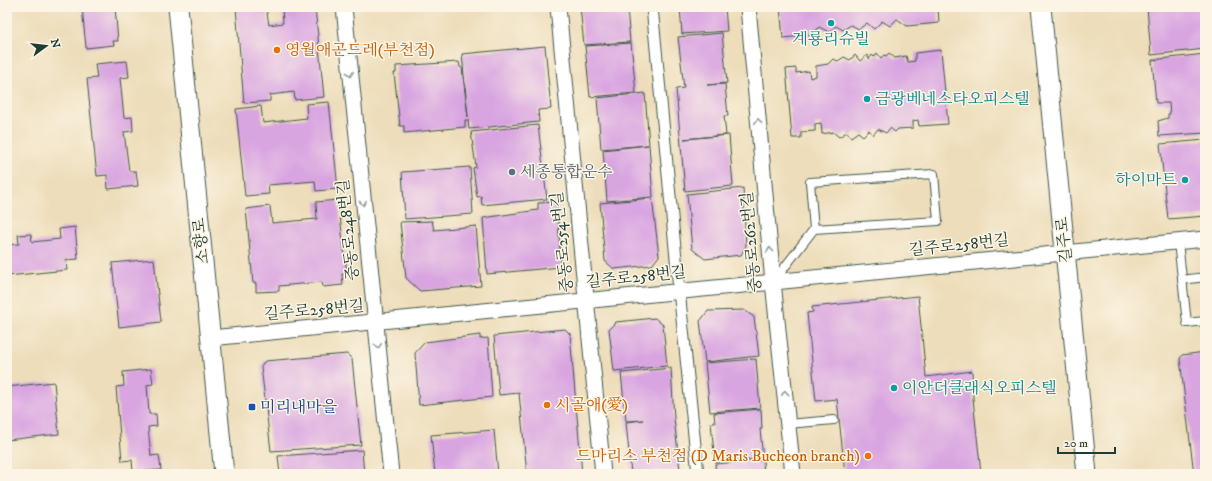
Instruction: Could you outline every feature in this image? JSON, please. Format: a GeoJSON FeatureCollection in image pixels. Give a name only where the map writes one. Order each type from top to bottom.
{"type":"FeatureCollection","features":[{"type":"Feature","properties":{"kind":"street","name":"소향로"},"geometry":{"type":"LineString","coordinates":[[178,7],[224,474]]}},
{"type":"Feature","properties":{"kind":"street","name":"중동로248번길"},"geometry":{"type":"LineString","coordinates":[[344,7],[391,474]]}},
{"type":"Feature","properties":{"kind":"street","name":"중동로254번길"},"geometry":{"type":"LineString","coordinates":[[558,7],[603,474]]}},
{"type":"Feature","properties":{"kind":"street"},"geometry":{"type":"LineString","coordinates":[[652,7],[698,474]]}},
{"type":"Feature","properties":{"kind":"street","name":"중동로262번길"},"geometry":{"type":"LineString","coordinates":[[748,7],[773,282],[793,474]]}},
{"type":"Feature","properties":{"kind":"street","name":"길주로"},"geometry":{"type":"LineString","coordinates":[[1041,7],[1087,474]]}},
{"type":"Feature","properties":{"kind":"street","name":"길주로258번길"},"geometry":{"type":"LineString","coordinates":[[211,338],[375,323],[679,290],[1205,239]]}},
{"type":"Feature","properties":{"kind":"lane"},"geometry":{"type":"LineString","coordinates":[[773,282],[814,229],[810,182],[934,174],[938,221],[814,229]]}},
{"type":"Feature","properties":{"kind":"lane"},"geometry":{"type":"LineString","coordinates":[[1178,242],[1187,324],[1205,321]]}},
{"type":"Feature","properties":{"kind":"lane"},"geometry":{"type":"LineString","coordinates":[[1182,280],[1205,277]]}},
{"type":"Feature","properties":{"kind":"lane"},"geometry":{"type":"LineString","coordinates":[[788,424],[834,420]]}},
{"type":"Feature","properties":{"kind":"building"},"geometry":{"type":"Polygon","coordinates":[[[82,7],[115,7],[118,41],[113,41],[114,45],[86,48],[82,7]]]}},
{"type":"Feature","properties":{"kind":"building"},"geometry":{"type":"Polygon","coordinates":[[[266,7],[269,25],[283,23],[282,7],[315,7],[324,97],[295,100],[294,92],[270,95],[270,101],[244,103],[236,8],[266,7]]]}},
{"type":"Feature","properties":{"kind":"building"},"geometry":{"type":"Polygon","coordinates":[[[580,7],[627,7],[630,42],[584,45],[580,7]]]}},
{"type":"Feature","properties":{"kind":"building"},"geometry":{"type":"Polygon","coordinates":[[[680,7],[725,7],[727,31],[682,34],[680,7]]]}},
{"type":"Feature","properties":{"kind":"building","name":"계룡리슈빌"},"geometry":{"type":"Polygon","coordinates":[[[780,7],[938,7],[939,23],[907,26],[897,19],[890,26],[882,21],[874,29],[867,23],[859,29],[851,25],[843,30],[836,26],[829,32],[819,27],[812,35],[783,38],[780,7]]]}},
{"type":"Feature","properties":{"kind":"building"},"geometry":{"type":"Polygon","coordinates":[[[1147,7],[1205,7],[1205,49],[1151,55],[1147,7]]]}},
{"type":"Feature","properties":{"kind":"building"},"geometry":{"type":"Polygon","coordinates":[[[722,33],[727,83],[707,85],[725,84],[728,116],[724,116],[726,135],[684,139],[729,135],[733,186],[685,191],[676,89],[684,88],[678,37],[722,33]]]}},
{"type":"Feature","properties":{"kind":"building"},"geometry":{"type":"Polygon","coordinates":[[[631,43],[636,93],[590,97],[585,46],[631,43]]]}},
{"type":"Feature","properties":{"kind":"building"},"geometry":{"type":"Polygon","coordinates":[[[545,46],[551,109],[538,110],[539,122],[469,129],[468,120],[465,120],[465,127],[404,133],[404,126],[400,126],[394,73],[396,73],[396,66],[459,62],[460,67],[462,68],[468,117],[462,54],[545,46]]]}},
{"type":"Feature","properties":{"kind":"building","name":"금광베네스타오피스텔"},"geometry":{"type":"Polygon","coordinates":[[[941,50],[948,124],[919,126],[918,120],[913,121],[913,128],[898,129],[895,132],[890,128],[886,133],[878,129],[873,135],[869,130],[863,136],[858,132],[851,137],[847,132],[839,137],[833,132],[822,134],[821,123],[815,124],[815,131],[801,132],[801,138],[792,138],[786,69],[796,68],[796,73],[809,71],[810,78],[816,76],[816,66],[828,64],[833,59],[838,61],[844,57],[850,60],[855,55],[860,61],[867,55],[869,59],[872,55],[874,57],[877,53],[881,58],[889,53],[895,58],[906,56],[908,62],[915,61],[915,53],[941,50]]]}},
{"type":"Feature","properties":{"kind":"building"},"geometry":{"type":"Polygon","coordinates":[[[1205,54],[1205,133],[1159,136],[1158,121],[1168,118],[1168,114],[1170,114],[1169,103],[1156,103],[1152,60],[1205,54]]]}},
{"type":"Feature","properties":{"kind":"building"},"geometry":{"type":"Polygon","coordinates":[[[127,61],[129,77],[120,78],[124,118],[132,117],[133,131],[124,132],[129,171],[136,171],[138,186],[108,189],[107,175],[97,176],[87,79],[97,78],[95,64],[127,61]]]}},
{"type":"Feature","properties":{"kind":"building"},"geometry":{"type":"Polygon","coordinates":[[[645,93],[653,197],[607,201],[603,150],[648,145],[601,149],[597,98],[645,93]]]}},
{"type":"Feature","properties":{"kind":"building"},"geometry":{"type":"Polygon","coordinates":[[[329,102],[338,189],[316,191],[315,181],[268,185],[269,194],[245,196],[236,109],[261,106],[263,123],[307,118],[306,104],[329,102]]]}},
{"type":"Feature","properties":{"kind":"building"},"geometry":{"type":"Polygon","coordinates":[[[538,125],[547,199],[482,205],[481,196],[477,197],[473,168],[476,167],[471,132],[538,125]]]}},
{"type":"Feature","properties":{"kind":"building","name":"하이마트"},"geometry":{"type":"Polygon","coordinates":[[[1205,140],[1205,216],[1168,219],[1160,144],[1205,140]]]}},
{"type":"Feature","properties":{"kind":"building"},"geometry":{"type":"Polygon","coordinates":[[[470,167],[473,214],[405,219],[402,172],[470,167]]]}},
{"type":"Feature","properties":{"kind":"building"},"geometry":{"type":"Polygon","coordinates":[[[743,188],[746,246],[741,255],[705,259],[692,249],[687,194],[743,188]]]}},
{"type":"Feature","properties":{"kind":"building"},"geometry":{"type":"Polygon","coordinates":[[[652,198],[659,256],[652,265],[614,269],[605,261],[600,203],[652,198]]]}},
{"type":"Feature","properties":{"kind":"building"},"geometry":{"type":"Polygon","coordinates":[[[338,200],[347,274],[342,274],[343,285],[323,287],[322,282],[279,286],[279,291],[256,292],[256,283],[253,283],[246,209],[270,206],[272,223],[317,219],[316,202],[338,200]]]}},
{"type":"Feature","properties":{"kind":"building"},"geometry":{"type":"Polygon","coordinates":[[[557,202],[561,267],[487,274],[483,218],[538,210],[538,203],[557,202]]]}},
{"type":"Feature","properties":{"kind":"building"},"geometry":{"type":"Polygon","coordinates":[[[432,221],[434,230],[476,226],[481,286],[420,291],[406,278],[400,222],[432,221]]]}},
{"type":"Feature","properties":{"kind":"building"},"geometry":{"type":"Polygon","coordinates":[[[75,227],[78,259],[66,260],[67,270],[7,276],[7,245],[19,244],[18,235],[31,234],[32,242],[60,239],[59,229],[75,227]]]}},
{"type":"Feature","properties":{"kind":"building"},"geometry":{"type":"Polygon","coordinates":[[[154,259],[161,322],[119,327],[112,263],[154,259]]]}},
{"type":"Feature","properties":{"kind":"building","name":"이안더클래식오피스텔"},"geometry":{"type":"Polygon","coordinates":[[[918,296],[926,377],[972,371],[973,399],[981,474],[845,474],[837,399],[816,401],[807,313],[813,312],[812,307],[918,296]]]}},
{"type":"Feature","properties":{"kind":"building"},"geometry":{"type":"Polygon","coordinates":[[[744,310],[754,317],[759,356],[705,362],[700,321],[708,311],[744,310]]]}},
{"type":"Feature","properties":{"kind":"building"},"geometry":{"type":"Polygon","coordinates":[[[655,318],[663,325],[667,366],[614,371],[609,329],[616,322],[655,318]]]}},
{"type":"Feature","properties":{"kind":"building"},"geometry":{"type":"Polygon","coordinates":[[[565,329],[570,334],[582,474],[527,474],[519,393],[499,395],[494,336],[565,329]]]}},
{"type":"Feature","properties":{"kind":"building"},"geometry":{"type":"Polygon","coordinates":[[[480,335],[480,339],[488,338],[492,397],[419,405],[415,353],[425,342],[480,335]]]}},
{"type":"Feature","properties":{"kind":"building"},"geometry":{"type":"Polygon","coordinates":[[[1205,352],[1205,474],[1194,474],[1180,359],[1182,355],[1205,352]]]}},
{"type":"Feature","properties":{"kind":"building"},"geometry":{"type":"Polygon","coordinates":[[[347,354],[352,359],[361,445],[271,451],[261,366],[265,361],[347,354]]]}},
{"type":"Feature","properties":{"kind":"building"},"geometry":{"type":"Polygon","coordinates":[[[756,359],[760,408],[710,412],[705,363],[756,359]]]}},
{"type":"Feature","properties":{"kind":"building"},"geometry":{"type":"Polygon","coordinates":[[[671,368],[674,418],[680,470],[631,474],[626,422],[643,420],[626,421],[621,373],[671,368]]]}},
{"type":"Feature","properties":{"kind":"building"},"geometry":{"type":"Polygon","coordinates":[[[151,369],[153,384],[147,385],[149,414],[156,414],[157,426],[148,427],[151,456],[159,455],[161,470],[133,472],[132,460],[122,461],[116,387],[124,386],[123,372],[151,369]]]}},
{"type":"Feature","properties":{"kind":"building"},"geometry":{"type":"Polygon","coordinates":[[[54,382],[59,434],[7,440],[7,387],[54,382]]]}},
{"type":"Feature","properties":{"kind":"building"},"geometry":{"type":"Polygon","coordinates":[[[761,409],[762,429],[760,429],[763,459],[715,462],[711,423],[715,423],[714,413],[761,409]]]}},
{"type":"Feature","properties":{"kind":"building"},"geometry":{"type":"Polygon","coordinates":[[[494,430],[498,474],[435,474],[431,435],[494,430]]]}},
{"type":"Feature","properties":{"kind":"building"},"geometry":{"type":"Polygon","coordinates":[[[362,450],[364,474],[280,474],[278,456],[362,450]]]}},
{"type":"Feature","properties":{"kind":"building"},"geometry":{"type":"Polygon","coordinates":[[[763,460],[764,474],[716,474],[715,464],[763,460]]]}},
{"type":"Feature","properties":{"kind":"place","name":"계룡리슈빌"},"geometry":{"type":"Point","coordinates":[831,23]}},
{"type":"Feature","properties":{"kind":"place","name":"영월애곤드레(부천점)"},"geometry":{"type":"Point","coordinates":[277,50]}},
{"type":"Feature","properties":{"kind":"place","name":"금광베네스타오피스텔"},"geometry":{"type":"Point","coordinates":[867,99]}},
{"type":"Feature","properties":{"kind":"place","name":"세종통합운수"},"geometry":{"type":"Point","coordinates":[512,172]}},
{"type":"Feature","properties":{"kind":"place","name":"하이마트"},"geometry":{"type":"Point","coordinates":[1185,180]}},
{"type":"Feature","properties":{"kind":"place","name":"이안더클래식오피스텔"},"geometry":{"type":"Point","coordinates":[894,388]}},
{"type":"Feature","properties":{"kind":"place","name":"시골애(愛)"},"geometry":{"type":"Point","coordinates":[547,405]}},
{"type":"Feature","properties":{"kind":"place","name":"미리내마을"},"geometry":{"type":"Point","coordinates":[252,407]}},
{"type":"Feature","properties":{"kind":"place","name":"드마리스 부천점 (D Maris Bucheon branch)"},"geometry":{"type":"Point","coordinates":[868,456]}}]}
